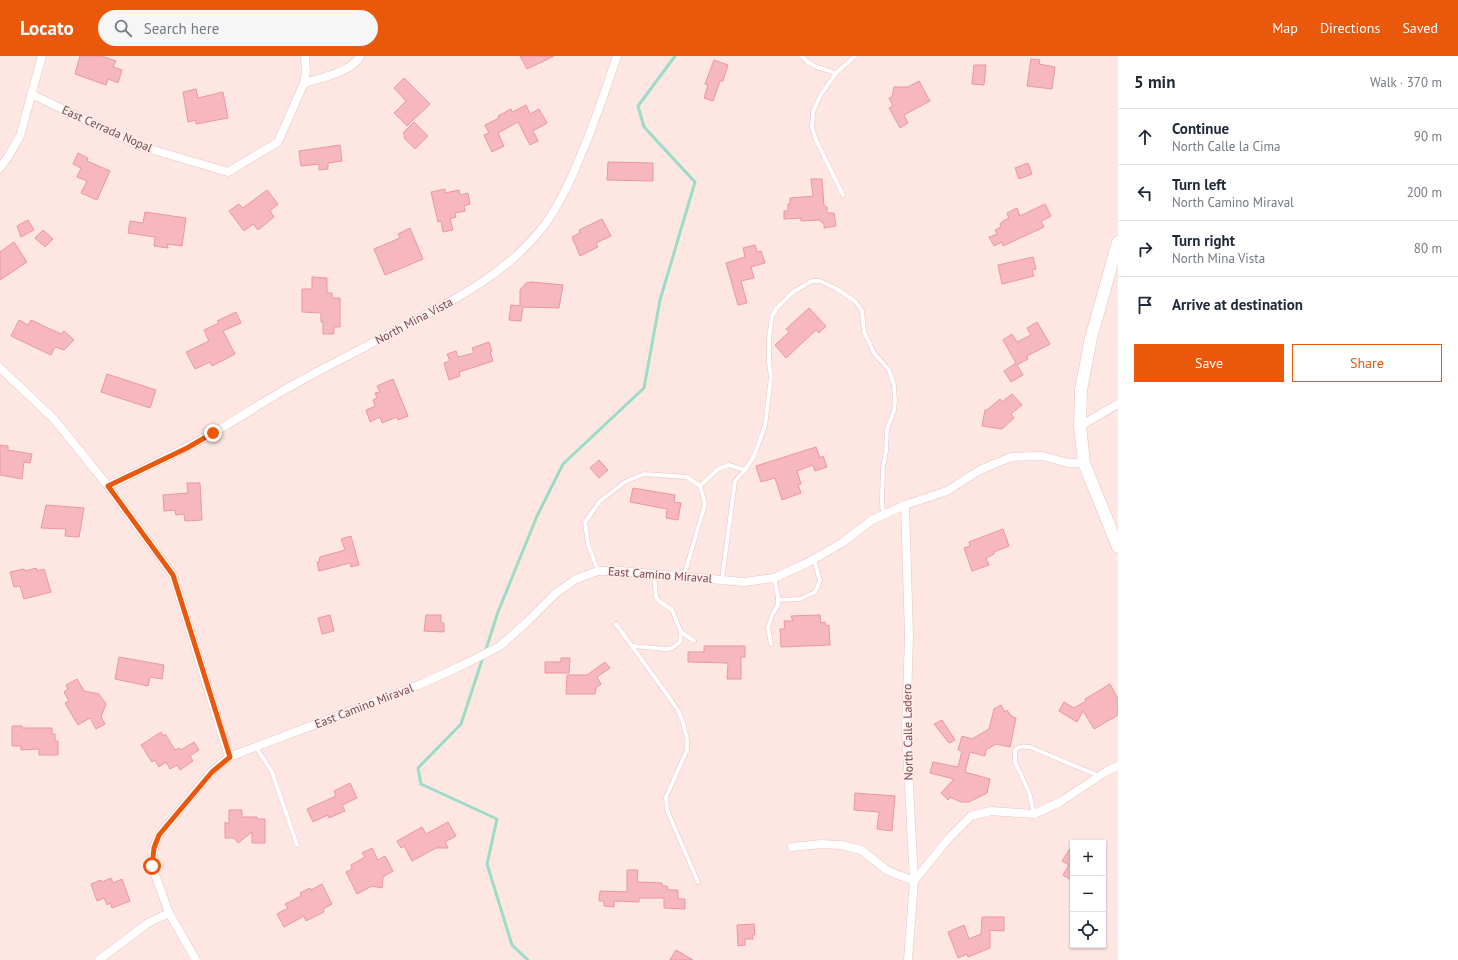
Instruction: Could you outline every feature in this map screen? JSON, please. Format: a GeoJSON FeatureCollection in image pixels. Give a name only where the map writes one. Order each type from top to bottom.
{"type":"FeatureCollection","features":[{"type":"Feature","properties":{"kind":"main road"},"geometry":{"type":"LineString","coordinates":[[1118,242],[1091,338],[1081,390],[1080,426],[1084,463],[1118,547]]}},
{"type":"Feature","properties":{"kind":"street"},"geometry":{"type":"LineString","coordinates":[[0,168],[20,136],[42,56]]}},
{"type":"Feature","properties":{"kind":"street","name":"East Cerrada Nopal"},"geometry":{"type":"LineString","coordinates":[[31,94],[140,146],[228,172],[278,142],[304,83],[306,72],[305,56]]}},
{"type":"Feature","properties":{"kind":"street"},"geometry":{"type":"LineString","coordinates":[[304,83],[344,70],[358,60],[360,56]]}},
{"type":"Feature","properties":{"kind":"street","name":"North Mina Vista"},"geometry":{"type":"LineString","coordinates":[[108,486],[187,448],[290,386],[452,301],[484,282],[503,266],[533,238],[546,223],[572,179],[617,56]]}},
{"type":"Feature","properties":{"kind":"street"},"geometry":{"type":"LineString","coordinates":[[0,368],[54,419],[108,486],[173,575],[230,757],[207,778],[159,835],[154,848],[152,866],[169,914],[196,960]]}},
{"type":"Feature","properties":{"kind":"street"},"geometry":{"type":"LineString","coordinates":[[1080,426],[1118,404]]}},
{"type":"Feature","properties":{"kind":"street","name":"East Camino Miraval"},"geometry":{"type":"LineString","coordinates":[[230,757],[419,685],[465,664],[500,646],[556,593],[576,579],[598,571],[684,576],[744,582],[774,578],[814,559],[842,543],[872,520],[905,505],[947,491],[980,470],[1011,457],[1042,456],[1068,463],[1084,463]]}},
{"type":"Feature","properties":{"kind":"street","name":"North Calle Ladero"},"geometry":{"type":"LineString","coordinates":[[905,505],[910,636],[906,729],[914,881],[908,960]]}},
{"type":"Feature","properties":{"kind":"street"},"geometry":{"type":"LineString","coordinates":[[792,847],[821,844],[841,845],[854,848],[861,850],[888,871],[914,881],[949,838],[971,816],[991,811],[1034,814],[1060,802],[1099,776],[1118,766]]}},
{"type":"Feature","properties":{"kind":"street"},"geometry":{"type":"LineString","coordinates":[[99,960],[148,923],[169,914]]}},
{"type":"Feature","properties":{"kind":"lane"},"geometry":{"type":"LineString","coordinates":[[802,56],[812,65],[836,73]]}},
{"type":"Feature","properties":{"kind":"lane"},"geometry":{"type":"LineString","coordinates":[[843,196],[816,140],[812,127],[813,112],[820,96],[836,73],[855,56]]}},
{"type":"Feature","properties":{"kind":"lane"},"geometry":{"type":"LineString","coordinates":[[722,580],[736,481],[745,470],[756,451],[765,426],[772,378],[769,362],[769,339],[772,317],[776,309],[793,292],[812,281],[820,281],[837,289],[856,302],[862,311],[864,332],[874,353],[888,370],[894,384],[894,411],[887,429],[886,451],[883,467],[883,515]]}},
{"type":"Feature","properties":{"kind":"lane"},"geometry":{"type":"LineString","coordinates":[[700,486],[718,469],[729,465],[745,470]]}},
{"type":"Feature","properties":{"kind":"lane"},"geometry":{"type":"LineString","coordinates":[[598,571],[588,544],[585,522],[600,501],[625,482],[644,474],[687,477],[700,486],[705,504],[684,576]]}},
{"type":"Feature","properties":{"kind":"lane"},"geometry":{"type":"LineString","coordinates":[[778,600],[800,599],[815,592],[820,581],[814,559]]}},
{"type":"Feature","properties":{"kind":"lane"},"geometry":{"type":"LineString","coordinates":[[632,646],[666,649],[672,648],[680,642],[681,632],[672,610],[659,602],[656,597],[654,574]]}},
{"type":"Feature","properties":{"kind":"lane"},"geometry":{"type":"LineString","coordinates":[[771,644],[768,628],[772,615],[778,605],[774,578]]}},
{"type":"Feature","properties":{"kind":"lane"},"geometry":{"type":"LineString","coordinates":[[616,624],[671,700],[679,712],[683,723],[687,739],[687,750],[666,797],[666,810],[698,882]]}},
{"type":"Feature","properties":{"kind":"lane"},"geometry":{"type":"LineString","coordinates":[[681,632],[694,641]]}},
{"type":"Feature","properties":{"kind":"lane"},"geometry":{"type":"LineString","coordinates":[[256,747],[272,772],[298,845]]}},
{"type":"Feature","properties":{"kind":"lane"},"geometry":{"type":"LineString","coordinates":[[1034,814],[1029,792],[1015,762],[1015,750],[1018,747],[1030,747],[1099,776]]}},
{"type":"Feature","properties":{"kind":"building"},"geometry":{"type":"Polygon","coordinates":[[[80,56],[101,56],[116,61],[113,67],[122,70],[118,83],[108,79],[106,85],[75,74],[80,56]]]}},
{"type":"Feature","properties":{"kind":"building"},"geometry":{"type":"Polygon","coordinates":[[[520,56],[554,56],[527,69],[520,56]]]}},
{"type":"Feature","properties":{"kind":"building"},"geometry":{"type":"Polygon","coordinates":[[[1031,59],[1040,60],[1039,64],[1055,67],[1052,89],[1027,86],[1031,59]]]}},
{"type":"Feature","properties":{"kind":"building"},"geometry":{"type":"Polygon","coordinates":[[[714,60],[728,65],[723,81],[720,81],[713,101],[704,98],[708,85],[705,84],[714,60]]]}},
{"type":"Feature","properties":{"kind":"building"},"geometry":{"type":"Polygon","coordinates":[[[974,65],[986,65],[984,85],[972,84],[974,65]]]}},
{"type":"Feature","properties":{"kind":"building"},"geometry":{"type":"Polygon","coordinates":[[[404,78],[430,104],[407,126],[394,113],[406,101],[394,88],[404,78]]]}},
{"type":"Feature","properties":{"kind":"building"},"geometry":{"type":"Polygon","coordinates":[[[919,81],[930,101],[904,115],[908,123],[900,128],[889,108],[893,106],[889,98],[892,97],[894,87],[908,87],[919,81]]]}},
{"type":"Feature","properties":{"kind":"building"},"geometry":{"type":"Polygon","coordinates":[[[196,89],[198,98],[223,92],[228,118],[196,124],[196,120],[188,122],[183,92],[196,89]]]}},
{"type":"Feature","properties":{"kind":"building"},"geometry":{"type":"Polygon","coordinates":[[[526,105],[530,114],[539,109],[547,123],[533,131],[538,141],[530,145],[518,122],[498,133],[504,146],[492,152],[484,135],[489,133],[485,125],[499,118],[498,116],[511,109],[512,112],[526,105]]]}},
{"type":"Feature","properties":{"kind":"building"},"geometry":{"type":"Polygon","coordinates":[[[414,122],[428,136],[415,149],[404,138],[405,136],[403,133],[414,122]]]}},
{"type":"Feature","properties":{"kind":"building"},"geometry":{"type":"Polygon","coordinates":[[[340,145],[342,161],[328,163],[328,169],[319,170],[319,164],[301,166],[299,151],[340,145]]]}},
{"type":"Feature","properties":{"kind":"building"},"geometry":{"type":"Polygon","coordinates":[[[78,153],[88,158],[87,161],[110,171],[97,200],[81,193],[87,181],[77,177],[81,168],[73,164],[78,153]]]}},
{"type":"Feature","properties":{"kind":"building"},"geometry":{"type":"Polygon","coordinates":[[[608,162],[653,163],[653,181],[607,180],[608,162]]]}},
{"type":"Feature","properties":{"kind":"building"},"geometry":{"type":"Polygon","coordinates":[[[1028,163],[1032,174],[1019,179],[1015,168],[1028,163]]]}},
{"type":"Feature","properties":{"kind":"building"},"geometry":{"type":"Polygon","coordinates":[[[811,179],[822,179],[824,206],[827,207],[827,213],[834,213],[836,226],[824,228],[824,223],[820,220],[801,221],[801,218],[784,219],[784,211],[788,211],[790,198],[813,196],[811,179]]]}},
{"type":"Feature","properties":{"kind":"building"},"geometry":{"type":"Polygon","coordinates":[[[445,189],[445,193],[459,190],[460,195],[468,193],[470,204],[464,206],[465,211],[455,213],[456,217],[450,219],[453,230],[443,232],[441,221],[438,222],[431,192],[445,189]]]}},
{"type":"Feature","properties":{"kind":"building"},"geometry":{"type":"Polygon","coordinates":[[[267,190],[278,204],[270,211],[274,217],[258,230],[253,224],[244,231],[229,211],[239,204],[243,208],[267,190]]]}},
{"type":"Feature","properties":{"kind":"building"},"geometry":{"type":"Polygon","coordinates":[[[1045,204],[1051,216],[1041,221],[1044,227],[1003,246],[1002,242],[994,246],[989,237],[997,234],[995,230],[1001,227],[1000,224],[1003,221],[1009,218],[1007,213],[1017,208],[1020,216],[1045,204]]]}},
{"type":"Feature","properties":{"kind":"building"},"geometry":{"type":"Polygon","coordinates":[[[145,212],[186,218],[182,246],[167,244],[168,248],[154,246],[155,237],[128,233],[130,221],[143,223],[145,212]]]}},
{"type":"Feature","properties":{"kind":"building"},"geometry":{"type":"Polygon","coordinates":[[[602,219],[611,236],[596,243],[598,247],[580,256],[572,237],[580,233],[579,230],[602,219]]]}},
{"type":"Feature","properties":{"kind":"building"},"geometry":{"type":"Polygon","coordinates":[[[28,220],[34,230],[21,237],[17,226],[28,220]]]}},
{"type":"Feature","properties":{"kind":"building"},"geometry":{"type":"Polygon","coordinates":[[[410,228],[423,259],[385,275],[374,249],[400,238],[398,234],[410,228]]]}},
{"type":"Feature","properties":{"kind":"building"},"geometry":{"type":"Polygon","coordinates":[[[43,230],[53,239],[45,247],[35,238],[43,230]]]}},
{"type":"Feature","properties":{"kind":"building"},"geometry":{"type":"Polygon","coordinates":[[[14,242],[27,262],[0,280],[0,252],[14,242]]]}},
{"type":"Feature","properties":{"kind":"building"},"geometry":{"type":"Polygon","coordinates":[[[755,245],[757,252],[761,251],[765,263],[751,267],[754,278],[741,281],[747,303],[738,305],[726,263],[745,257],[743,248],[755,245]]]}},
{"type":"Feature","properties":{"kind":"building"},"geometry":{"type":"Polygon","coordinates":[[[1033,257],[1036,269],[1032,270],[1034,276],[1002,284],[998,265],[1033,257]]]}},
{"type":"Feature","properties":{"kind":"building"},"geometry":{"type":"Polygon","coordinates":[[[312,277],[327,278],[327,293],[332,293],[332,298],[340,298],[340,327],[334,327],[334,334],[323,334],[321,313],[302,312],[302,289],[312,289],[312,277]]]}},
{"type":"Feature","properties":{"kind":"building"},"geometry":{"type":"Polygon","coordinates":[[[531,282],[563,285],[559,308],[523,307],[521,321],[509,320],[511,305],[520,306],[520,290],[526,283],[531,282]]]}},
{"type":"Feature","properties":{"kind":"building"},"geometry":{"type":"Polygon","coordinates":[[[809,308],[826,326],[819,333],[816,330],[786,358],[775,345],[789,332],[786,329],[809,308]]]}},
{"type":"Feature","properties":{"kind":"building"},"geometry":{"type":"Polygon","coordinates":[[[236,312],[241,323],[223,331],[235,354],[212,366],[210,362],[195,369],[186,352],[209,341],[204,330],[219,323],[217,321],[236,312]]]}},
{"type":"Feature","properties":{"kind":"building"},"geometry":{"type":"Polygon","coordinates":[[[19,320],[28,325],[31,320],[61,334],[64,331],[74,340],[64,350],[55,347],[51,355],[11,336],[19,320]]]}},
{"type":"Feature","properties":{"kind":"building"},"geometry":{"type":"Polygon","coordinates":[[[1037,322],[1050,344],[1027,356],[1028,359],[1017,365],[1023,375],[1011,382],[1004,371],[1016,363],[1003,340],[1012,334],[1017,342],[1031,335],[1027,328],[1037,322]]]}},
{"type":"Feature","properties":{"kind":"building"},"geometry":{"type":"Polygon","coordinates":[[[489,342],[493,361],[459,372],[460,376],[449,380],[444,363],[450,361],[447,354],[456,351],[458,357],[474,353],[472,348],[489,342]]]}},
{"type":"Feature","properties":{"kind":"building"},"geometry":{"type":"Polygon","coordinates":[[[107,374],[156,390],[150,408],[101,392],[107,374]]]}},
{"type":"Feature","properties":{"kind":"building"},"geometry":{"type":"Polygon","coordinates":[[[393,379],[408,416],[398,420],[397,417],[382,423],[380,417],[370,422],[366,410],[375,406],[373,400],[377,398],[375,393],[380,392],[377,386],[393,379]]]}},
{"type":"Feature","properties":{"kind":"building"},"geometry":{"type":"Polygon","coordinates":[[[1012,394],[1022,405],[1011,414],[1014,418],[1002,429],[982,426],[985,410],[1000,399],[1002,402],[1012,394]]]}},
{"type":"Feature","properties":{"kind":"building"},"geometry":{"type":"Polygon","coordinates":[[[0,445],[8,446],[8,450],[32,454],[30,463],[24,462],[22,479],[0,475],[0,445]]]}},
{"type":"Feature","properties":{"kind":"building"},"geometry":{"type":"Polygon","coordinates":[[[816,447],[820,458],[823,456],[827,467],[815,471],[813,465],[797,471],[801,484],[798,484],[801,493],[782,500],[775,478],[761,482],[756,466],[816,447]]]}},
{"type":"Feature","properties":{"kind":"building"},"geometry":{"type":"Polygon","coordinates":[[[599,460],[608,470],[599,478],[590,468],[599,460]]]}},
{"type":"Feature","properties":{"kind":"building"},"geometry":{"type":"Polygon","coordinates":[[[187,483],[200,483],[202,520],[185,521],[184,514],[176,515],[175,510],[164,511],[163,495],[188,493],[187,483]]]}},
{"type":"Feature","properties":{"kind":"building"},"geometry":{"type":"Polygon","coordinates":[[[633,488],[675,495],[674,502],[681,503],[678,520],[666,518],[667,509],[630,502],[633,488]]]}},
{"type":"Feature","properties":{"kind":"building"},"geometry":{"type":"Polygon","coordinates":[[[46,505],[84,508],[79,537],[65,536],[66,529],[41,528],[46,505]]]}},
{"type":"Feature","properties":{"kind":"building"},"geometry":{"type":"Polygon","coordinates":[[[1003,529],[1009,546],[994,552],[994,554],[986,558],[989,565],[972,571],[964,548],[970,546],[969,542],[1003,529]]]}},
{"type":"Feature","properties":{"kind":"building"},"geometry":{"type":"Polygon","coordinates":[[[351,536],[359,565],[351,567],[350,563],[319,571],[317,562],[319,562],[320,557],[345,550],[341,539],[351,536]]]}},
{"type":"Feature","properties":{"kind":"building"},"geometry":{"type":"Polygon","coordinates":[[[36,568],[37,571],[44,569],[51,592],[24,599],[20,586],[14,587],[10,572],[24,569],[25,571],[36,568]]]}},
{"type":"Feature","properties":{"kind":"building"},"geometry":{"type":"Polygon","coordinates":[[[330,615],[334,631],[322,634],[318,618],[330,615]]]}},
{"type":"Feature","properties":{"kind":"building"},"geometry":{"type":"Polygon","coordinates":[[[426,615],[441,615],[441,623],[444,623],[444,632],[424,631],[426,615]]]}},
{"type":"Feature","properties":{"kind":"building"},"geometry":{"type":"Polygon","coordinates":[[[820,615],[821,623],[825,622],[826,626],[829,625],[830,645],[781,647],[780,629],[785,629],[784,621],[793,621],[791,616],[820,615]]]}},
{"type":"Feature","properties":{"kind":"building"},"geometry":{"type":"Polygon","coordinates":[[[704,646],[745,646],[745,657],[741,657],[741,679],[727,679],[728,663],[688,662],[688,652],[704,652],[704,646]]]}},
{"type":"Feature","properties":{"kind":"building"},"geometry":{"type":"Polygon","coordinates":[[[119,657],[164,665],[162,679],[150,677],[148,686],[115,679],[119,657]]]}},
{"type":"Feature","properties":{"kind":"building"},"geometry":{"type":"Polygon","coordinates":[[[561,658],[570,658],[569,673],[545,673],[545,662],[561,662],[561,658]]]}},
{"type":"Feature","properties":{"kind":"building"},"geometry":{"type":"Polygon","coordinates":[[[605,662],[610,668],[597,677],[601,684],[596,688],[595,694],[566,694],[567,675],[587,675],[605,662]]]}},
{"type":"Feature","properties":{"kind":"building"},"geometry":{"type":"Polygon","coordinates":[[[77,679],[84,691],[99,694],[106,704],[101,717],[105,724],[96,729],[90,718],[78,725],[65,703],[69,701],[64,692],[68,689],[66,685],[77,679]]]}},
{"type":"Feature","properties":{"kind":"building"},"geometry":{"type":"Polygon","coordinates":[[[1110,684],[1118,699],[1118,715],[1094,729],[1083,711],[1077,722],[1059,711],[1064,702],[1074,708],[1086,701],[1085,699],[1110,684]]]}},
{"type":"Feature","properties":{"kind":"building"},"geometry":{"type":"Polygon","coordinates":[[[1001,705],[1005,712],[1007,710],[1011,716],[1016,718],[1010,747],[996,744],[986,750],[985,756],[970,752],[965,772],[990,779],[987,793],[969,802],[961,802],[950,797],[948,800],[941,793],[954,779],[930,773],[933,762],[958,767],[962,751],[958,750],[962,736],[972,739],[989,729],[994,709],[1001,705]]]}},
{"type":"Feature","properties":{"kind":"building"},"geometry":{"type":"Polygon","coordinates":[[[942,720],[955,740],[949,743],[934,724],[942,720]]]}},
{"type":"Feature","properties":{"kind":"building"},"geometry":{"type":"Polygon","coordinates":[[[12,726],[22,726],[22,728],[52,728],[52,734],[55,734],[55,741],[58,741],[58,755],[39,755],[39,749],[21,750],[21,746],[12,746],[12,726]]]}},
{"type":"Feature","properties":{"kind":"building"},"geometry":{"type":"Polygon","coordinates":[[[161,732],[163,736],[165,734],[175,750],[179,748],[181,750],[194,742],[199,750],[190,756],[193,761],[180,770],[177,765],[170,769],[166,762],[159,767],[155,760],[152,762],[141,745],[161,732]]]}},
{"type":"Feature","properties":{"kind":"building"},"geometry":{"type":"Polygon","coordinates":[[[350,783],[357,798],[342,805],[345,811],[329,818],[328,815],[313,822],[307,809],[336,796],[334,791],[350,783]]]}},
{"type":"Feature","properties":{"kind":"building"},"geometry":{"type":"Polygon","coordinates":[[[855,793],[895,796],[892,831],[877,829],[879,812],[854,810],[855,793]]]}},
{"type":"Feature","properties":{"kind":"building"},"geometry":{"type":"Polygon","coordinates":[[[229,810],[242,810],[242,817],[257,817],[257,819],[265,819],[265,843],[252,843],[252,832],[238,843],[234,838],[225,838],[225,822],[229,824],[229,810]]]}},
{"type":"Feature","properties":{"kind":"building"},"geometry":{"type":"Polygon","coordinates":[[[448,822],[456,836],[445,842],[448,848],[436,848],[412,861],[404,846],[401,848],[397,841],[422,827],[426,834],[448,822]]]}},
{"type":"Feature","properties":{"kind":"building"},"geometry":{"type":"Polygon","coordinates":[[[372,848],[378,860],[385,856],[393,871],[383,877],[382,888],[372,886],[357,894],[346,872],[352,869],[351,865],[365,857],[362,853],[372,848]]]}},
{"type":"Feature","properties":{"kind":"building"},"geometry":{"type":"Polygon","coordinates":[[[1070,849],[1070,879],[1063,875],[1069,865],[1062,861],[1070,849]]]}},
{"type":"Feature","properties":{"kind":"building"},"geometry":{"type":"Polygon","coordinates":[[[627,870],[638,870],[637,882],[662,883],[662,886],[667,886],[668,890],[678,890],[678,899],[685,899],[685,909],[664,908],[664,898],[639,898],[639,902],[614,901],[614,907],[604,906],[604,901],[599,901],[600,891],[627,892],[627,870]]]}},
{"type":"Feature","properties":{"kind":"building"},"geometry":{"type":"Polygon","coordinates":[[[111,878],[113,883],[122,879],[130,901],[112,908],[110,903],[107,905],[104,898],[97,901],[91,884],[101,880],[102,882],[111,878]]]}},
{"type":"Feature","properties":{"kind":"building"},"geometry":{"type":"Polygon","coordinates":[[[322,884],[332,904],[323,909],[324,912],[306,921],[304,916],[284,927],[277,914],[288,908],[285,904],[301,896],[300,893],[310,888],[311,890],[322,884]]]}},
{"type":"Feature","properties":{"kind":"building"},"geometry":{"type":"Polygon","coordinates":[[[982,917],[1004,917],[1004,931],[990,930],[990,948],[968,957],[967,954],[958,958],[948,932],[964,925],[969,939],[981,934],[982,917]]]}},
{"type":"Feature","properties":{"kind":"building"},"geometry":{"type":"Polygon","coordinates":[[[754,924],[755,935],[752,935],[753,939],[745,939],[745,945],[738,946],[737,925],[754,924]]]}},
{"type":"Feature","properties":{"kind":"building"},"geometry":{"type":"Polygon","coordinates":[[[676,950],[693,960],[670,960],[676,950]]]}},
{"type":"Feature","properties":{"kind":"waterway"},"geometry":{"type":"LineString","coordinates":[[485,652],[498,612],[537,516],[563,464],[644,388],[660,300],[695,182],[644,127],[638,106],[675,56]]}},
{"type":"Feature","properties":{"kind":"waterway"},"geometry":{"type":"LineString","coordinates":[[483,657],[461,724],[418,768],[421,784],[497,819],[487,864],[512,945],[528,960]]}},
{"type":"Feature","properties":{"kind":"route"},"geometry":{"type":"LineString","coordinates":[[152,866],[152,856],[159,835],[212,772],[230,757],[173,575],[108,486],[187,448],[213,433]]}}]}
